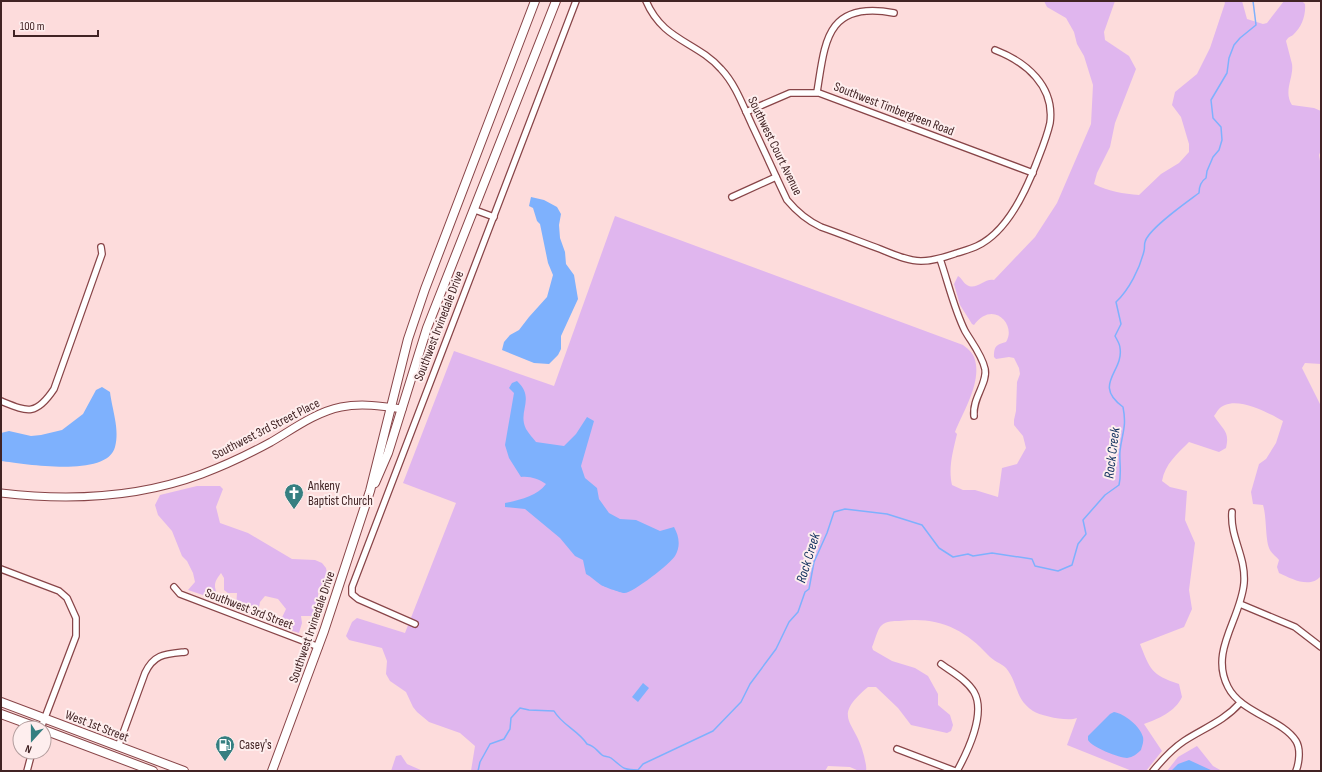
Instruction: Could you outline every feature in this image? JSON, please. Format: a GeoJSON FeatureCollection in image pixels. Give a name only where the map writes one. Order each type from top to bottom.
{"type":"FeatureCollection","features":[{"type":"Feature","properties":{"kind":"main road","name":"Southwest Irvinedale Drive"},"geometry":{"type":"LineString","coordinates":[[272,771],[319,647],[370,490],[392,408],[408,339],[425,289],[535,1]]}},
{"type":"Feature","properties":{"kind":"main road","name":"Southwest Irvinedale Drive"},"geometry":{"type":"LineString","coordinates":[[370,490],[379,475],[402,409],[427,328],[475,210],[556,1]]}},
{"type":"Feature","properties":{"kind":"main road","name":"West 1st Street"},"geometry":{"type":"LineString","coordinates":[[1,702],[184,771]]}},
{"type":"Feature","properties":{"kind":"main road"},"geometry":{"type":"LineString","coordinates":[[1,714],[18,720]]}},
{"type":"Feature","properties":{"kind":"main road","name":"West 1st Street"},"geometry":{"type":"LineString","coordinates":[[52,733],[153,771]]}},
{"type":"Feature","properties":{"kind":"street","name":"Southwest Irvinedale Drive"},"geometry":{"type":"LineString","coordinates":[[415,624],[358,599],[352,594],[352,587],[576,1]]}},
{"type":"Feature","properties":{"kind":"street","name":"Southwest Court Avenue"},"geometry":{"type":"LineString","coordinates":[[646,1],[663,28],[672,36],[714,62],[721,69],[734,87],[787,200],[801,215],[812,223],[902,257],[920,261],[940,258],[977,246],[994,233],[1015,207],[1033,173],[1050,124],[1049,100],[1038,79],[1030,70],[1013,58],[995,50]]}},
{"type":"Feature","properties":{"kind":"street"},"geometry":{"type":"LineString","coordinates":[[817,92],[827,37],[835,19],[850,8],[862,5],[874,6],[894,13]]}},
{"type":"Feature","properties":{"kind":"street","name":"Southwest Timbergreen Road"},"geometry":{"type":"LineString","coordinates":[[746,112],[790,93],[817,92],[1033,173]]}},
{"type":"Feature","properties":{"kind":"street"},"geometry":{"type":"LineString","coordinates":[[732,197],[776,177]]}},
{"type":"Feature","properties":{"kind":"street"},"geometry":{"type":"LineString","coordinates":[[475,210],[494,217]]}},
{"type":"Feature","properties":{"kind":"street"},"geometry":{"type":"LineString","coordinates":[[1,402],[22,409],[31,410],[45,403],[54,389],[102,254],[101,247]]}},
{"type":"Feature","properties":{"kind":"street"},"geometry":{"type":"LineString","coordinates":[[940,258],[962,323],[976,348],[985,370],[984,380],[973,406],[974,416]]}},
{"type":"Feature","properties":{"kind":"street","name":"Southwest 3rd Street Place"},"geometry":{"type":"LineString","coordinates":[[1,493],[39,496],[85,496],[109,495],[158,487],[200,475],[226,464],[333,409],[360,405],[402,409]]}},
{"type":"Feature","properties":{"kind":"street"},"geometry":{"type":"LineString","coordinates":[[1232,512],[1231,529],[1241,552],[1244,566],[1244,582],[1240,604],[1222,650],[1221,672],[1228,689],[1240,703],[1286,732],[1296,741],[1299,750],[1296,771]]}},
{"type":"Feature","properties":{"kind":"street"},"geometry":{"type":"LineString","coordinates":[[1,569],[59,592],[67,598],[76,618],[77,629],[45,719]]}},
{"type":"Feature","properties":{"kind":"street","name":"Southwest 3rd Street"},"geometry":{"type":"LineString","coordinates":[[174,587],[180,594],[319,647]]}},
{"type":"Feature","properties":{"kind":"street"},"geometry":{"type":"LineString","coordinates":[[1240,604],[1295,626],[1321,648]]}},
{"type":"Feature","properties":{"kind":"street"},"geometry":{"type":"LineString","coordinates":[[118,747],[145,674],[152,663],[159,656],[184,652]]}},
{"type":"Feature","properties":{"kind":"street"},"geometry":{"type":"LineString","coordinates":[[897,749],[956,771],[977,722],[978,704],[974,693],[968,685],[941,664]]}},
{"type":"Feature","properties":{"kind":"street"},"geometry":{"type":"LineString","coordinates":[[1153,771],[1162,759],[1184,741],[1223,720],[1240,703]]}},
{"type":"Feature","properties":{"kind":"street"},"geometry":{"type":"LineString","coordinates":[[27,771],[30,760]]}},
{"type":"Feature","properties":{"kind":"shaded area"},"geometry":{"type":"Polygon","coordinates":[[[1044,1],[1115,1],[1104,32],[1105,40],[1129,56],[1136,69],[1115,123],[1110,147],[1097,173],[1094,184],[1104,189],[1116,192],[1139,195],[1161,174],[1179,163],[1189,152],[1189,144],[1181,117],[1172,105],[1175,92],[1197,74],[1210,48],[1225,3],[1224,1],[1242,1],[1247,19],[1263,24],[1267,23],[1284,1],[1302,1],[1305,4],[1305,12],[1301,25],[1286,41],[1292,64],[1288,95],[1289,100],[1292,105],[1314,108],[1321,111],[1321,150],[1319,155],[1321,167],[1321,364],[1305,363],[1302,368],[1321,406],[1321,576],[1312,582],[1301,582],[1279,573],[1277,567],[1279,560],[1268,546],[1263,505],[1253,504],[1251,492],[1259,464],[1266,459],[1276,443],[1283,421],[1255,407],[1232,403],[1221,407],[1214,416],[1225,431],[1227,438],[1226,448],[1219,452],[1189,442],[1169,464],[1162,481],[1170,487],[1187,491],[1185,520],[1195,543],[1189,590],[1192,609],[1184,627],[1140,644],[1149,665],[1157,674],[1179,684],[1182,697],[1171,711],[1144,724],[1162,751],[1146,771],[1132,771],[1067,745],[1077,718],[1055,718],[1033,711],[1023,701],[1006,668],[990,657],[969,638],[959,631],[937,622],[912,620],[890,622],[880,627],[872,647],[873,650],[892,661],[915,668],[928,676],[938,694],[938,705],[950,715],[953,725],[951,731],[947,733],[911,725],[898,708],[876,687],[868,687],[850,706],[848,713],[849,720],[864,756],[866,771],[859,771],[850,767],[828,766],[825,771],[471,771],[475,746],[460,733],[429,722],[417,712],[406,692],[390,681],[386,674],[387,661],[382,648],[349,640],[346,636],[352,622],[357,618],[405,633],[456,503],[403,483],[454,351],[554,386],[615,216],[963,345],[974,357],[976,375],[971,395],[955,432],[957,434],[951,466],[952,485],[963,490],[975,490],[998,497],[1002,468],[1017,464],[1026,448],[1023,436],[1014,425],[1017,382],[1020,374],[1019,368],[1014,358],[1009,357],[996,359],[994,357],[994,350],[996,346],[1006,342],[1009,335],[1006,322],[995,314],[989,314],[981,318],[974,325],[972,324],[960,305],[954,284],[958,276],[970,286],[977,286],[987,281],[994,280],[1035,237],[1057,203],[1091,124],[1093,85],[1084,56],[1077,44],[1074,32],[1066,18],[1047,7],[1044,1]]]}},
{"type":"Feature","properties":{"kind":"shaded area"},"geometry":{"type":"Polygon","coordinates":[[[197,486],[220,486],[223,489],[216,507],[220,523],[248,533],[292,559],[315,560],[322,563],[326,568],[327,573],[318,592],[319,603],[313,616],[301,616],[302,623],[299,633],[280,627],[279,624],[286,609],[278,599],[265,596],[260,602],[257,617],[236,608],[237,593],[228,593],[224,590],[224,578],[221,573],[215,584],[218,600],[188,590],[195,582],[193,573],[187,561],[182,556],[172,531],[158,515],[155,505],[160,495],[197,486]]]}},
{"type":"Feature","properties":{"kind":"shaded area"},"geometry":{"type":"Polygon","coordinates":[[[1197,746],[1213,766],[1222,771],[1167,771],[1178,757],[1197,746]]]}},
{"type":"Feature","properties":{"kind":"shaded area"},"geometry":{"type":"Polygon","coordinates":[[[401,755],[407,764],[423,771],[391,771],[396,756],[401,755]]]}},
{"type":"Feature","properties":{"kind":"water"},"geometry":{"type":"Polygon","coordinates":[[[531,197],[544,200],[557,207],[561,214],[559,225],[560,238],[565,252],[566,264],[574,275],[578,299],[561,336],[561,349],[558,355],[549,364],[534,363],[502,350],[504,342],[510,335],[519,330],[547,297],[553,275],[548,263],[540,224],[537,221],[533,208],[529,206],[531,197]]]}},
{"type":"Feature","properties":{"kind":"water"},"geometry":{"type":"Polygon","coordinates":[[[517,381],[522,387],[526,399],[523,416],[524,423],[526,429],[536,442],[564,446],[576,434],[587,417],[594,421],[581,466],[585,478],[597,488],[599,499],[609,513],[620,519],[636,520],[660,531],[674,527],[679,541],[675,556],[659,571],[635,589],[624,593],[601,585],[586,574],[583,560],[575,556],[560,538],[525,509],[505,507],[505,503],[522,499],[538,492],[546,484],[534,478],[521,477],[509,458],[505,445],[514,393],[509,388],[512,383],[517,381]]]}},
{"type":"Feature","properties":{"kind":"water"},"geometry":{"type":"Polygon","coordinates":[[[102,387],[110,392],[117,434],[115,447],[109,457],[97,463],[64,467],[1,461],[1,433],[9,431],[31,436],[62,430],[83,414],[96,390],[102,387]]]}},
{"type":"Feature","properties":{"kind":"water"},"geometry":{"type":"Polygon","coordinates":[[[643,683],[649,688],[638,702],[632,697],[643,683]]]}},
{"type":"Feature","properties":{"kind":"water"},"geometry":{"type":"Polygon","coordinates":[[[1114,712],[1123,715],[1132,721],[1139,729],[1143,737],[1141,750],[1131,757],[1123,758],[1112,754],[1094,746],[1088,740],[1088,736],[1110,714],[1114,712]]]}},
{"type":"Feature","properties":{"kind":"water"},"geometry":{"type":"Polygon","coordinates":[[[1189,760],[1213,771],[1171,771],[1178,764],[1189,760]]]}},
{"type":"Feature","properties":{"kind":"waterway","name":"Rock Creek"},"geometry":{"type":"LineString","coordinates":[[478,771],[480,762],[490,744],[504,739],[510,729],[511,718],[520,708],[529,710],[554,711],[557,716],[580,735],[587,744],[594,747],[603,756],[611,758],[628,769],[638,770],[643,764],[713,731],[741,702],[750,684],[776,649],[789,622],[798,612],[805,592],[809,589],[814,562],[827,533],[834,512],[845,509],[887,514],[922,525],[939,548],[953,557],[968,554],[973,556],[992,553],[1032,559],[1035,566],[1058,571],[1072,565],[1078,544],[1086,534],[1083,520],[1105,495],[1119,485],[1120,480],[1120,451],[1124,414],[1123,407],[1114,399],[1109,385],[1120,356],[1120,346],[1115,336],[1121,324],[1116,302],[1130,285],[1137,271],[1142,258],[1145,242],[1148,237],[1160,223],[1199,193],[1200,185],[1206,178],[1207,171],[1213,157],[1219,150],[1222,140],[1221,127],[1213,118],[1211,100],[1227,73],[1229,58],[1234,45],[1256,25],[1253,1]]}},
{"type":"Feature","properties":{"kind":"place","name":"Ankeny Baptist Church"},"geometry":{"type":"Point","coordinates":[294,510]}},
{"type":"Feature","properties":{"kind":"place","name":"Casey's"},"geometry":{"type":"Point","coordinates":[225,762]}}]}
